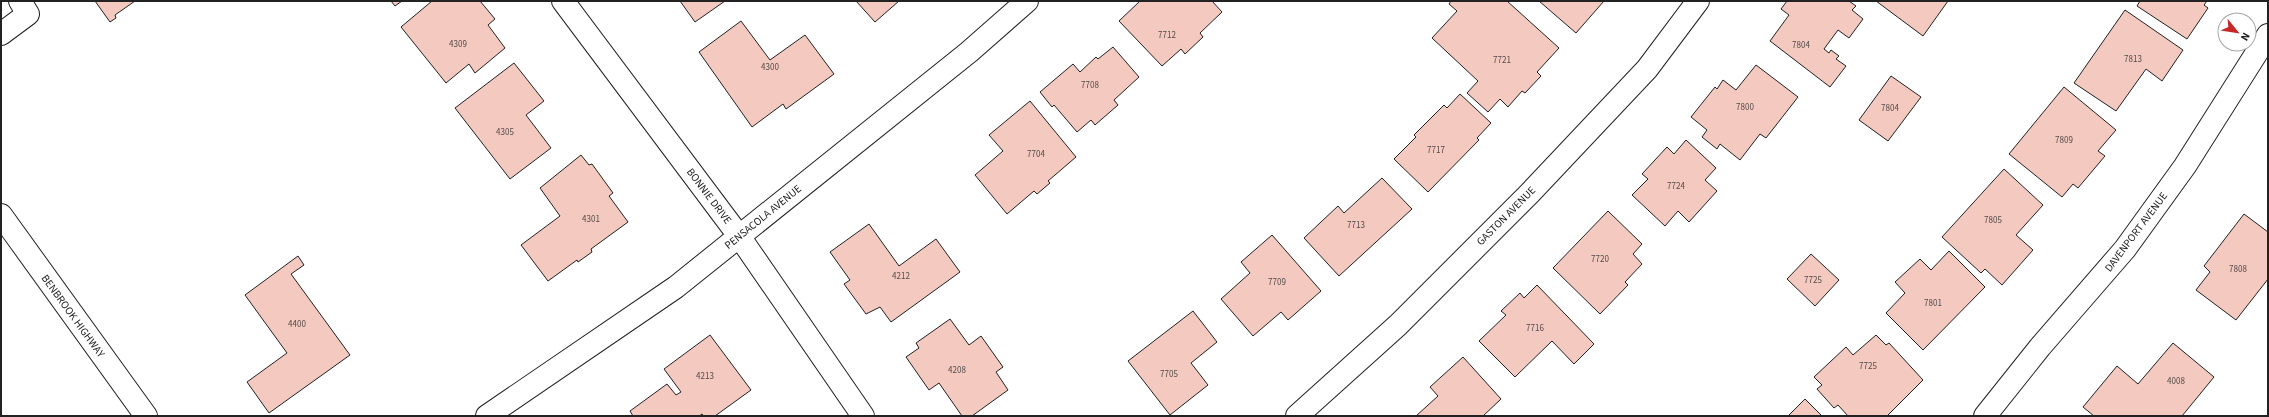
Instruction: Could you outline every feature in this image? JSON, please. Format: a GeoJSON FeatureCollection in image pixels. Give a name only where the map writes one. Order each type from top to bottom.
{"type":"FeatureCollection","features":[{"type":"Feature","properties":{"kind":"street"},"geometry":{"type":"LineString","coordinates":[[1,34],[28,14],[20,1]]}},
{"type":"Feature","properties":{"kind":"street","name":"BONNIE DRIVE"},"geometry":{"type":"LineString","coordinates":[[563,1],[739,236],[863,416]]}},
{"type":"Feature","properties":{"kind":"street","name":"PENSACOLA AVENUE"},"geometry":{"type":"LineString","coordinates":[[486,416],[676,288],[969,52],[1027,1]]}},
{"type":"Feature","properties":{"kind":"street","name":"GASTON AVENUE"},"geometry":{"type":"LineString","coordinates":[[1297,416],[1398,325],[1530,193],[1647,69],[1698,1]]}},
{"type":"Feature","properties":{"kind":"street","name":"DAVENPORT AVENUE"},"geometry":{"type":"LineString","coordinates":[[1990,414],[2040,347],[2125,249],[2185,166],[2268,35]]}},
{"type":"Feature","properties":{"kind":"street","name":"BENBROOK HIGHWAY"},"geometry":{"type":"LineString","coordinates":[[1,215],[146,416]]}},
{"type":"Feature","properties":{"kind":"building"},"geometry":{"type":"Polygon","coordinates":[[[95,1],[135,1],[115,15],[116,18],[110,22],[95,1]]]}},
{"type":"Feature","properties":{"kind":"building"},"geometry":{"type":"Polygon","coordinates":[[[391,1],[402,1],[395,6],[391,1]]]}},
{"type":"Feature","properties":{"kind":"building"},"geometry":{"type":"Polygon","coordinates":[[[432,1],[480,1],[495,19],[488,25],[505,48],[475,73],[469,64],[446,83],[401,27],[432,1]]]}},
{"type":"Feature","properties":{"kind":"building"},"geometry":{"type":"Polygon","coordinates":[[[680,1],[725,1],[695,22],[680,1]]]}},
{"type":"Feature","properties":{"kind":"building"},"geometry":{"type":"Polygon","coordinates":[[[856,1],[899,1],[875,22],[856,1]]]}},
{"type":"Feature","properties":{"kind":"building"},"geometry":{"type":"Polygon","coordinates":[[[1140,1],[1212,1],[1222,12],[1200,33],[1203,37],[1185,54],[1181,49],[1162,66],[1119,21],[1140,1]]]}},
{"type":"Feature","properties":{"kind":"building"},"geometry":{"type":"Polygon","coordinates":[[[1451,1],[1507,1],[1559,48],[1537,72],[1541,76],[1525,93],[1522,91],[1508,107],[1500,99],[1488,112],[1467,93],[1478,81],[1432,38],[1457,11],[1449,4],[1451,1]]]}},
{"type":"Feature","properties":{"kind":"building"},"geometry":{"type":"Polygon","coordinates":[[[1539,1],[1604,1],[1576,33],[1539,1]]]}},
{"type":"Feature","properties":{"kind":"building"},"geometry":{"type":"Polygon","coordinates":[[[1787,1],[1849,1],[1856,6],[1852,10],[1863,19],[1849,38],[1838,30],[1824,49],[1829,53],[1831,50],[1839,56],[1836,59],[1846,66],[1830,87],[1770,41],[1789,15],[1781,9],[1787,1]]]}},
{"type":"Feature","properties":{"kind":"building"},"geometry":{"type":"Polygon","coordinates":[[[1876,1],[1948,1],[1923,36],[1876,1]]]}},
{"type":"Feature","properties":{"kind":"building"},"geometry":{"type":"Polygon","coordinates":[[[2140,1],[2207,1],[2204,5],[2208,8],[2187,39],[2137,6],[2140,1]]]}},
{"type":"Feature","properties":{"kind":"building"},"geometry":{"type":"Polygon","coordinates":[[[2125,10],[2183,50],[2162,81],[2146,69],[2116,111],[2074,83],[2125,10]]]}},
{"type":"Feature","properties":{"kind":"building"},"geometry":{"type":"Polygon","coordinates":[[[741,21],[770,60],[805,35],[834,74],[786,109],[783,104],[752,127],[699,52],[741,21]]]}},
{"type":"Feature","properties":{"kind":"building"},"geometry":{"type":"Polygon","coordinates":[[[1113,47],[1139,77],[1114,100],[1118,105],[1095,125],[1091,120],[1077,132],[1054,105],[1052,107],[1040,92],[1073,64],[1080,72],[1096,57],[1098,59],[1113,47]]]}},
{"type":"Feature","properties":{"kind":"building"},"geometry":{"type":"Polygon","coordinates":[[[514,63],[544,101],[526,115],[551,148],[510,179],[455,108],[514,63]]]}},
{"type":"Feature","properties":{"kind":"building"},"geometry":{"type":"Polygon","coordinates":[[[1756,65],[1798,97],[1766,138],[1760,134],[1740,160],[1720,144],[1717,149],[1702,137],[1707,130],[1691,117],[1715,87],[1717,89],[1723,80],[1736,90],[1756,65]]]}},
{"type":"Feature","properties":{"kind":"building"},"geometry":{"type":"Polygon","coordinates":[[[1891,76],[1921,97],[1888,141],[1859,120],[1891,76]]]}},
{"type":"Feature","properties":{"kind":"building"},"geometry":{"type":"Polygon","coordinates":[[[2064,87],[2116,130],[2098,151],[2105,156],[2078,188],[2073,184],[2062,197],[2009,154],[2064,87]]]}},
{"type":"Feature","properties":{"kind":"building"},"geometry":{"type":"Polygon","coordinates":[[[1460,94],[1491,123],[1477,138],[1479,140],[1428,192],[1394,159],[1416,137],[1414,135],[1444,105],[1447,108],[1460,94]]]}},
{"type":"Feature","properties":{"kind":"building"},"geometry":{"type":"Polygon","coordinates":[[[1030,101],[1076,157],[1048,181],[1050,183],[1037,194],[1034,191],[1007,214],[975,175],[1003,151],[989,135],[1030,101]]]}},
{"type":"Feature","properties":{"kind":"building"},"geometry":{"type":"Polygon","coordinates":[[[1686,140],[1716,168],[1705,180],[1717,191],[1689,222],[1678,211],[1665,226],[1632,195],[1648,179],[1642,174],[1667,147],[1674,154],[1686,140]]]}},
{"type":"Feature","properties":{"kind":"building"},"geometry":{"type":"Polygon","coordinates":[[[581,155],[589,165],[592,164],[613,193],[609,196],[628,222],[591,249],[592,252],[578,262],[577,260],[548,281],[521,245],[560,216],[540,188],[581,155]]]}},
{"type":"Feature","properties":{"kind":"building"},"geometry":{"type":"Polygon","coordinates":[[[2004,169],[2043,205],[2016,235],[2033,250],[2002,285],[1985,269],[1981,273],[1942,237],[2004,169]]]}},
{"type":"Feature","properties":{"kind":"building"},"geometry":{"type":"Polygon","coordinates":[[[1382,178],[1412,209],[1339,276],[1304,238],[1338,206],[1344,213],[1382,178]]]}},
{"type":"Feature","properties":{"kind":"building"},"geometry":{"type":"Polygon","coordinates":[[[1608,211],[1642,244],[1633,254],[1642,264],[1625,282],[1628,285],[1600,314],[1553,268],[1608,211]]]}},
{"type":"Feature","properties":{"kind":"building"},"geometry":{"type":"Polygon","coordinates":[[[2244,214],[2268,232],[2268,279],[2236,320],[2196,290],[2210,272],[2204,266],[2244,214]]]}},
{"type":"Feature","properties":{"kind":"building"},"geometry":{"type":"Polygon","coordinates":[[[869,224],[899,266],[936,239],[960,272],[891,322],[880,307],[866,314],[844,284],[850,280],[830,252],[869,224]]]}},
{"type":"Feature","properties":{"kind":"building"},"geometry":{"type":"Polygon","coordinates":[[[1272,235],[1321,291],[1288,320],[1281,312],[1253,336],[1221,299],[1250,273],[1241,262],[1272,235]]]}},
{"type":"Feature","properties":{"kind":"building"},"geometry":{"type":"Polygon","coordinates":[[[1949,251],[1985,287],[1923,350],[1886,313],[1905,293],[1895,282],[1920,259],[1931,270],[1949,251]]]}},
{"type":"Feature","properties":{"kind":"building"},"geometry":{"type":"Polygon","coordinates":[[[1811,254],[1839,280],[1815,306],[1787,279],[1811,254]]]}},
{"type":"Feature","properties":{"kind":"building"},"geometry":{"type":"Polygon","coordinates":[[[298,256],[304,265],[291,274],[350,355],[269,413],[247,382],[287,353],[245,295],[298,256]]]}},
{"type":"Feature","properties":{"kind":"building"},"geometry":{"type":"Polygon","coordinates":[[[1537,285],[1594,344],[1574,364],[1552,341],[1515,377],[1479,341],[1506,315],[1501,311],[1520,293],[1524,298],[1537,285]]]}},
{"type":"Feature","properties":{"kind":"building"},"geometry":{"type":"Polygon","coordinates":[[[1193,311],[1217,342],[1191,363],[1208,385],[1170,415],[1128,361],[1193,311]]]}},
{"type":"Feature","properties":{"kind":"building"},"geometry":{"type":"Polygon","coordinates":[[[950,319],[969,345],[981,336],[1003,367],[996,372],[1008,390],[972,416],[962,416],[939,383],[929,390],[906,357],[919,348],[916,343],[950,319]]]}},
{"type":"Feature","properties":{"kind":"building"},"geometry":{"type":"Polygon","coordinates":[[[710,335],[751,390],[715,416],[704,416],[702,414],[699,416],[633,416],[630,411],[667,384],[676,395],[681,392],[664,369],[710,335]]]}},
{"type":"Feature","properties":{"kind":"building"},"geometry":{"type":"Polygon","coordinates":[[[1876,335],[1886,345],[1889,343],[1923,380],[1887,416],[1848,416],[1838,405],[1834,408],[1817,389],[1822,385],[1814,377],[1846,347],[1853,355],[1876,335]]]}},
{"type":"Feature","properties":{"kind":"building"},"geometry":{"type":"Polygon","coordinates":[[[2173,343],[2214,377],[2182,416],[2094,416],[2083,407],[2117,366],[2138,384],[2173,343]]]}},
{"type":"Feature","properties":{"kind":"building"},"geometry":{"type":"Polygon","coordinates":[[[1463,357],[1501,399],[1483,416],[1416,416],[1438,396],[1430,387],[1463,357]]]}},
{"type":"Feature","properties":{"kind":"building"},"geometry":{"type":"Polygon","coordinates":[[[1805,399],[1822,416],[1788,416],[1805,399]]]}}]}
